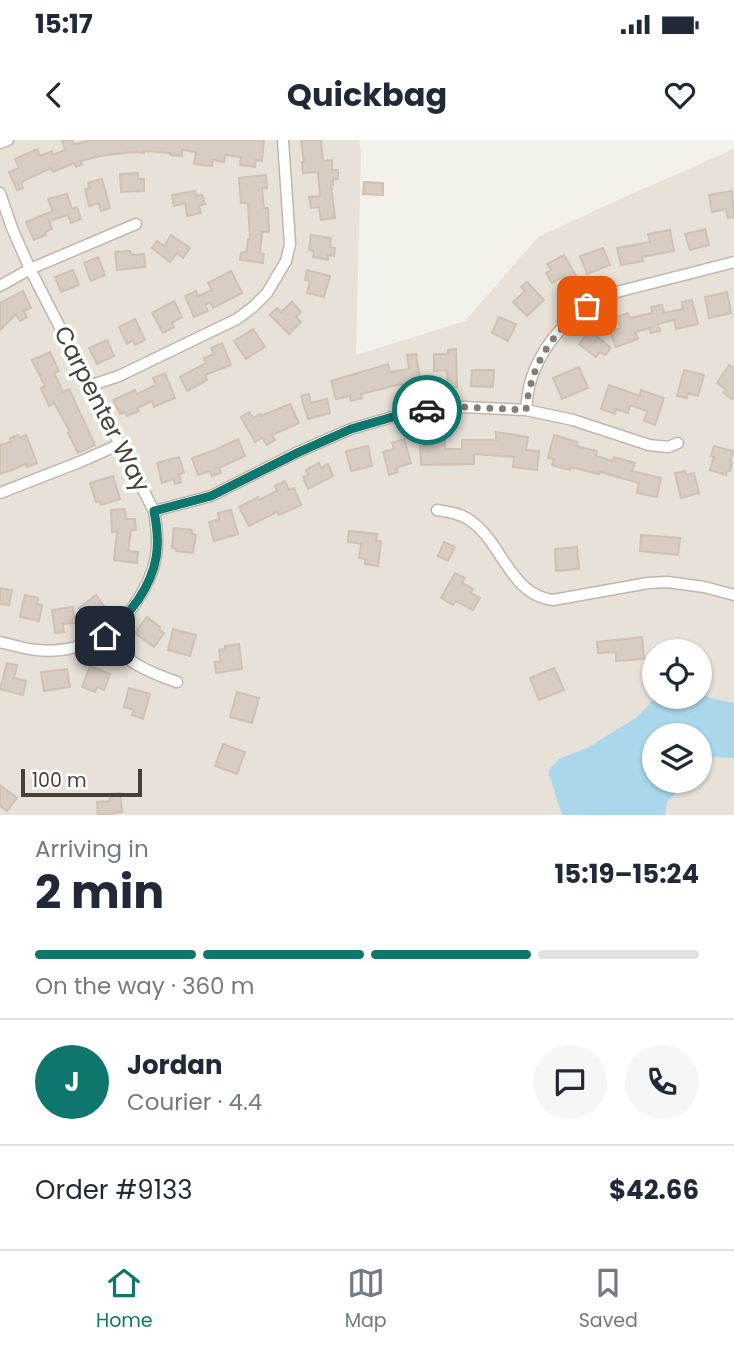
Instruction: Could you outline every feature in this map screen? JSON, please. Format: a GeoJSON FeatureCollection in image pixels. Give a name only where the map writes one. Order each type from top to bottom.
{"type":"FeatureCollection","features":[{"type":"Feature","properties":{"kind":"street"},"geometry":{"type":"LineString","coordinates":[[0,143],[8,140]]}},
{"type":"Feature","properties":{"kind":"street"},"geometry":{"type":"LineString","coordinates":[[89,386],[120,376],[237,319],[267,293],[286,261],[290,244],[283,140]]}},
{"type":"Feature","properties":{"kind":"street","name":"Carpenter Way"},"geometry":{"type":"LineString","coordinates":[[0,193],[30,269],[154,511],[158,544],[151,578],[129,612],[105,636],[83,645],[55,650],[38,650],[0,642]]}},
{"type":"Feature","properties":{"kind":"street"},"geometry":{"type":"LineString","coordinates":[[0,286],[30,269],[136,224]]}},
{"type":"Feature","properties":{"kind":"street"},"geometry":{"type":"LineString","coordinates":[[526,410],[530,384],[542,355],[566,323],[587,306],[635,287],[734,262]]}},
{"type":"Feature","properties":{"kind":"street"},"geometry":{"type":"LineString","coordinates":[[154,511],[211,496],[351,429],[414,412],[449,408],[526,410],[573,420],[649,445],[668,447],[678,443]]}},
{"type":"Feature","properties":{"kind":"street"},"geometry":{"type":"LineString","coordinates":[[0,493],[120,444]]}},
{"type":"Feature","properties":{"kind":"street"},"geometry":{"type":"LineString","coordinates":[[437,510],[459,514],[475,524],[514,576],[527,590],[543,598],[553,600],[667,582],[704,587],[734,595]]}},
{"type":"Feature","properties":{"kind":"street"},"geometry":{"type":"LineString","coordinates":[[105,636],[124,657],[150,673],[177,682]]}},
{"type":"Feature","properties":{"kind":"shaded area"},"geometry":{"type":"Polygon","coordinates":[[[0,140],[359,140],[361,153],[356,355],[465,321],[538,237],[734,149],[734,815],[0,815],[0,140]]]}},
{"type":"Feature","properties":{"kind":"water"},"geometry":{"type":"Polygon","coordinates":[[[712,698],[734,703],[734,758],[712,758],[712,723],[642,723],[642,793],[676,793],[667,802],[665,815],[562,815],[548,771],[559,759],[589,747],[637,717],[645,709],[712,709],[712,698]]]}},
{"type":"Feature","properties":{"kind":"building"},"geometry":{"type":"Polygon","coordinates":[[[62,140],[72,140],[74,144],[86,140],[264,140],[262,161],[256,160],[255,167],[240,165],[241,157],[225,155],[224,162],[213,160],[212,166],[194,164],[196,152],[182,150],[182,156],[132,152],[80,161],[82,164],[76,167],[74,163],[53,172],[51,168],[21,182],[23,188],[17,190],[9,172],[19,168],[15,159],[37,149],[40,156],[52,151],[53,155],[65,150],[62,140]]]}},
{"type":"Feature","properties":{"kind":"building"},"geometry":{"type":"Polygon","coordinates":[[[301,140],[321,140],[323,161],[332,160],[332,170],[338,170],[338,179],[333,179],[331,185],[335,218],[321,220],[319,207],[311,208],[309,197],[320,196],[318,172],[303,173],[301,140]]]}},
{"type":"Feature","properties":{"kind":"building"},"geometry":{"type":"Polygon","coordinates":[[[138,173],[138,179],[144,179],[144,191],[121,192],[120,174],[138,173]]]}},
{"type":"Feature","properties":{"kind":"building"},"geometry":{"type":"Polygon","coordinates":[[[266,175],[267,188],[262,188],[264,208],[268,208],[269,232],[262,232],[260,253],[264,254],[263,263],[240,260],[241,253],[247,251],[250,239],[248,203],[241,203],[239,178],[266,175]]]}},
{"type":"Feature","properties":{"kind":"building"},"geometry":{"type":"Polygon","coordinates":[[[102,179],[110,208],[101,211],[99,203],[89,206],[85,189],[90,188],[88,183],[102,179]]]}},
{"type":"Feature","properties":{"kind":"building"},"geometry":{"type":"Polygon","coordinates":[[[364,182],[383,183],[383,195],[363,194],[364,182]]]}},
{"type":"Feature","properties":{"kind":"building"},"geometry":{"type":"Polygon","coordinates":[[[195,191],[196,196],[202,195],[205,204],[199,206],[201,213],[187,216],[185,203],[174,206],[172,195],[195,191]]]}},
{"type":"Feature","properties":{"kind":"building"},"geometry":{"type":"Polygon","coordinates":[[[732,191],[734,217],[728,218],[726,209],[712,212],[709,195],[732,191]]]}},
{"type":"Feature","properties":{"kind":"building"},"geometry":{"type":"Polygon","coordinates":[[[67,194],[72,209],[77,207],[81,219],[71,223],[68,215],[49,221],[52,229],[34,240],[26,222],[53,211],[48,199],[67,194]]]}},
{"type":"Feature","properties":{"kind":"building"},"geometry":{"type":"Polygon","coordinates":[[[705,229],[709,245],[690,250],[685,234],[705,229]]]}},
{"type":"Feature","properties":{"kind":"building"},"geometry":{"type":"Polygon","coordinates":[[[670,230],[674,251],[642,257],[643,261],[621,265],[617,248],[650,242],[648,234],[670,230]]]}},
{"type":"Feature","properties":{"kind":"building"},"geometry":{"type":"Polygon","coordinates":[[[171,235],[190,248],[183,258],[177,253],[170,262],[152,248],[157,241],[164,246],[171,235]]]}},
{"type":"Feature","properties":{"kind":"building"},"geometry":{"type":"Polygon","coordinates":[[[311,235],[331,238],[330,247],[335,248],[334,256],[328,255],[328,260],[313,257],[314,251],[309,250],[311,235]]]}},
{"type":"Feature","properties":{"kind":"building"},"geometry":{"type":"Polygon","coordinates":[[[603,248],[610,265],[587,274],[580,256],[603,248]]]}},
{"type":"Feature","properties":{"kind":"building"},"geometry":{"type":"Polygon","coordinates":[[[130,251],[131,255],[144,254],[145,267],[117,270],[115,252],[130,251]]]}},
{"type":"Feature","properties":{"kind":"building"},"geometry":{"type":"Polygon","coordinates":[[[564,255],[578,279],[569,284],[564,276],[552,283],[546,273],[551,270],[547,264],[564,255]]]}},
{"type":"Feature","properties":{"kind":"building"},"geometry":{"type":"Polygon","coordinates":[[[98,257],[105,275],[91,281],[84,263],[98,257]]]}},
{"type":"Feature","properties":{"kind":"building"},"geometry":{"type":"Polygon","coordinates":[[[73,270],[79,285],[61,292],[55,277],[73,270]]]}},
{"type":"Feature","properties":{"kind":"building"},"geometry":{"type":"Polygon","coordinates":[[[307,270],[330,276],[324,297],[307,293],[310,281],[305,280],[307,270]]]}},
{"type":"Feature","properties":{"kind":"building"},"geometry":{"type":"Polygon","coordinates":[[[231,271],[242,293],[213,308],[210,302],[205,305],[208,311],[194,317],[185,296],[196,291],[198,296],[212,290],[208,283],[231,271]]]}},
{"type":"Feature","properties":{"kind":"building"},"geometry":{"type":"Polygon","coordinates":[[[527,282],[544,300],[527,316],[513,302],[525,291],[521,287],[527,282]]]}},
{"type":"Feature","properties":{"kind":"building"},"geometry":{"type":"Polygon","coordinates":[[[23,291],[31,308],[24,311],[27,317],[20,321],[16,314],[0,330],[0,303],[23,291]]]}},
{"type":"Feature","properties":{"kind":"building"},"geometry":{"type":"Polygon","coordinates":[[[727,292],[731,313],[709,318],[705,297],[727,292]]]}},
{"type":"Feature","properties":{"kind":"building"},"geometry":{"type":"Polygon","coordinates":[[[692,300],[698,324],[676,329],[674,320],[658,324],[660,331],[651,333],[650,328],[635,332],[638,339],[616,347],[610,332],[620,328],[617,317],[628,313],[630,318],[652,313],[651,307],[662,305],[664,313],[683,309],[682,302],[692,300]]]}},
{"type":"Feature","properties":{"kind":"building"},"geometry":{"type":"Polygon","coordinates":[[[174,301],[182,317],[172,323],[174,327],[163,333],[152,313],[174,301]]]}},
{"type":"Feature","properties":{"kind":"building"},"geometry":{"type":"Polygon","coordinates":[[[292,302],[301,312],[296,317],[301,322],[289,334],[270,315],[277,308],[281,312],[292,302]]]}},
{"type":"Feature","properties":{"kind":"building"},"geometry":{"type":"Polygon","coordinates":[[[499,317],[516,324],[508,341],[492,333],[499,317]]]}},
{"type":"Feature","properties":{"kind":"building"},"geometry":{"type":"Polygon","coordinates":[[[135,319],[145,340],[135,345],[133,340],[127,344],[119,327],[135,319]]]}},
{"type":"Feature","properties":{"kind":"building"},"geometry":{"type":"Polygon","coordinates":[[[253,329],[265,347],[246,359],[234,341],[253,329]]]}},
{"type":"Feature","properties":{"kind":"building"},"geometry":{"type":"Polygon","coordinates":[[[590,331],[611,348],[605,355],[600,352],[596,357],[579,344],[590,331]]]}},
{"type":"Feature","properties":{"kind":"building"},"geometry":{"type":"Polygon","coordinates":[[[107,340],[114,356],[97,364],[89,348],[107,340]]]}},
{"type":"Feature","properties":{"kind":"building"},"geometry":{"type":"Polygon","coordinates":[[[222,343],[231,365],[205,375],[207,380],[187,391],[180,377],[206,363],[204,358],[214,354],[211,348],[222,343]]]}},
{"type":"Feature","properties":{"kind":"building"},"geometry":{"type":"Polygon","coordinates":[[[456,349],[457,387],[448,387],[447,370],[434,371],[434,354],[448,354],[448,350],[456,349]]]}},
{"type":"Feature","properties":{"kind":"building"},"geometry":{"type":"Polygon","coordinates":[[[50,352],[59,371],[54,373],[63,392],[69,389],[95,445],[78,453],[54,403],[49,406],[41,388],[45,386],[32,360],[50,352]]]}},
{"type":"Feature","properties":{"kind":"building"},"geometry":{"type":"Polygon","coordinates":[[[416,354],[421,386],[403,389],[402,384],[361,394],[362,398],[351,401],[350,396],[336,399],[331,381],[388,364],[390,372],[409,369],[407,355],[416,354]]]}},
{"type":"Feature","properties":{"kind":"building"},"geometry":{"type":"Polygon","coordinates":[[[729,365],[734,368],[732,399],[717,383],[729,365]]]}},
{"type":"Feature","properties":{"kind":"building"},"geometry":{"type":"Polygon","coordinates":[[[579,367],[588,388],[562,399],[553,378],[579,367]]]}},
{"type":"Feature","properties":{"kind":"building"},"geometry":{"type":"Polygon","coordinates":[[[472,370],[494,370],[493,387],[471,386],[472,370]]]}},
{"type":"Feature","properties":{"kind":"building"},"geometry":{"type":"Polygon","coordinates":[[[684,370],[704,375],[698,396],[688,393],[687,398],[677,396],[684,370]]]}},
{"type":"Feature","properties":{"kind":"building"},"geometry":{"type":"Polygon","coordinates":[[[165,373],[175,398],[154,407],[152,401],[127,416],[125,412],[120,414],[113,400],[135,390],[137,394],[156,385],[153,378],[165,373]]]}},
{"type":"Feature","properties":{"kind":"building"},"geometry":{"type":"Polygon","coordinates":[[[609,385],[640,396],[641,390],[664,398],[655,425],[644,421],[647,411],[630,405],[628,413],[616,409],[615,414],[601,409],[609,385]]]}},
{"type":"Feature","properties":{"kind":"building"},"geometry":{"type":"Polygon","coordinates":[[[309,394],[311,403],[327,399],[330,413],[308,419],[301,396],[309,394]]]}},
{"type":"Feature","properties":{"kind":"building"},"geometry":{"type":"Polygon","coordinates":[[[290,404],[299,423],[272,435],[275,440],[267,445],[262,438],[255,442],[241,417],[249,412],[253,418],[260,414],[261,416],[290,404]]]}},
{"type":"Feature","properties":{"kind":"building"},"geometry":{"type":"Polygon","coordinates":[[[496,432],[528,437],[526,450],[539,451],[537,470],[513,467],[514,457],[474,454],[474,464],[421,465],[420,446],[431,445],[430,435],[444,434],[445,449],[462,449],[462,440],[496,440],[496,432]]]}},
{"type":"Feature","properties":{"kind":"building"},"geometry":{"type":"Polygon","coordinates":[[[18,435],[19,438],[26,435],[37,463],[27,467],[26,464],[0,474],[0,445],[11,442],[10,438],[18,435]]]}},
{"type":"Feature","properties":{"kind":"building"},"geometry":{"type":"Polygon","coordinates":[[[554,435],[577,442],[576,446],[597,451],[596,456],[613,461],[614,457],[635,463],[632,471],[661,478],[657,497],[637,493],[639,483],[600,472],[599,474],[570,467],[570,470],[552,465],[554,459],[548,458],[554,435]]]}},
{"type":"Feature","properties":{"kind":"building"},"geometry":{"type":"Polygon","coordinates":[[[238,439],[245,456],[219,468],[221,473],[212,476],[210,471],[198,475],[192,458],[238,439]]]}},
{"type":"Feature","properties":{"kind":"building"},"geometry":{"type":"Polygon","coordinates":[[[404,439],[411,463],[396,468],[398,472],[389,475],[383,452],[394,449],[392,443],[404,439]]]}},
{"type":"Feature","properties":{"kind":"building"},"geometry":{"type":"Polygon","coordinates":[[[368,446],[372,466],[351,471],[346,451],[368,446]]]}},
{"type":"Feature","properties":{"kind":"building"},"geometry":{"type":"Polygon","coordinates":[[[714,446],[733,451],[730,471],[727,470],[726,475],[710,470],[714,446]]]}},
{"type":"Feature","properties":{"kind":"building"},"geometry":{"type":"Polygon","coordinates":[[[179,457],[184,473],[179,474],[181,482],[175,484],[174,479],[162,483],[157,463],[179,457]]]}},
{"type":"Feature","properties":{"kind":"building"},"geometry":{"type":"Polygon","coordinates":[[[319,463],[321,468],[328,464],[333,476],[308,489],[303,477],[308,475],[306,470],[319,463]]]}},
{"type":"Feature","properties":{"kind":"building"},"geometry":{"type":"Polygon","coordinates":[[[685,471],[686,475],[694,473],[699,493],[681,498],[675,473],[685,471]]]}},
{"type":"Feature","properties":{"kind":"building"},"geometry":{"type":"Polygon","coordinates":[[[113,476],[120,499],[101,505],[100,501],[96,502],[90,483],[113,476]]]}},
{"type":"Feature","properties":{"kind":"building"},"geometry":{"type":"Polygon","coordinates":[[[285,481],[289,490],[294,488],[301,505],[279,515],[277,512],[249,526],[239,507],[277,491],[275,486],[285,481]]]}},
{"type":"Feature","properties":{"kind":"building"},"geometry":{"type":"Polygon","coordinates":[[[125,509],[126,519],[135,519],[136,530],[131,530],[128,551],[138,552],[137,563],[114,560],[117,531],[112,532],[111,510],[125,509]]]}},
{"type":"Feature","properties":{"kind":"building"},"geometry":{"type":"Polygon","coordinates":[[[231,510],[238,534],[214,541],[209,522],[219,519],[218,513],[231,510]]]}},
{"type":"Feature","properties":{"kind":"building"},"geometry":{"type":"Polygon","coordinates":[[[174,528],[192,530],[192,534],[196,535],[193,553],[172,548],[174,528]]]}},
{"type":"Feature","properties":{"kind":"building"},"geometry":{"type":"Polygon","coordinates":[[[349,531],[377,534],[376,541],[381,541],[378,566],[365,564],[365,559],[359,558],[361,544],[348,542],[349,531]]]}},
{"type":"Feature","properties":{"kind":"building"},"geometry":{"type":"Polygon","coordinates":[[[641,535],[680,538],[678,555],[640,551],[641,535]]]}},
{"type":"Feature","properties":{"kind":"building"},"geometry":{"type":"Polygon","coordinates":[[[444,542],[455,547],[448,561],[438,556],[444,542]]]}},
{"type":"Feature","properties":{"kind":"building"},"geometry":{"type":"Polygon","coordinates":[[[577,547],[579,569],[556,571],[555,549],[577,547]]]}},
{"type":"Feature","properties":{"kind":"building"},"geometry":{"type":"Polygon","coordinates":[[[455,573],[465,578],[462,583],[473,589],[471,593],[480,598],[473,610],[456,601],[453,605],[441,598],[455,573]]]}},
{"type":"Feature","properties":{"kind":"building"},"geometry":{"type":"Polygon","coordinates":[[[0,588],[12,590],[9,605],[0,604],[0,588]]]}},
{"type":"Feature","properties":{"kind":"building"},"geometry":{"type":"Polygon","coordinates":[[[25,595],[38,598],[37,604],[42,605],[39,621],[20,617],[25,595]]]}},
{"type":"Feature","properties":{"kind":"building"},"geometry":{"type":"Polygon","coordinates":[[[96,595],[107,610],[90,623],[79,608],[96,595]]]}},
{"type":"Feature","properties":{"kind":"building"},"geometry":{"type":"Polygon","coordinates":[[[73,607],[75,623],[63,624],[64,632],[55,633],[52,610],[73,607]]]}},
{"type":"Feature","properties":{"kind":"building"},"geometry":{"type":"Polygon","coordinates":[[[147,617],[164,633],[154,647],[135,633],[147,617]]]}},
{"type":"Feature","properties":{"kind":"building"},"geometry":{"type":"Polygon","coordinates":[[[173,629],[196,635],[190,656],[168,650],[173,629]]]}},
{"type":"Feature","properties":{"kind":"building"},"geometry":{"type":"Polygon","coordinates":[[[642,637],[642,659],[616,661],[616,652],[598,653],[597,642],[642,637]]]}},
{"type":"Feature","properties":{"kind":"building"},"geometry":{"type":"Polygon","coordinates":[[[239,644],[242,669],[216,673],[215,662],[221,661],[219,650],[225,649],[225,646],[239,644]]]}},
{"type":"Feature","properties":{"kind":"building"},"geometry":{"type":"Polygon","coordinates":[[[7,663],[17,665],[14,678],[26,681],[23,695],[0,689],[7,663]]]}},
{"type":"Feature","properties":{"kind":"building"},"geometry":{"type":"Polygon","coordinates":[[[90,666],[110,674],[104,690],[97,687],[95,692],[82,687],[90,666]]]}},
{"type":"Feature","properties":{"kind":"building"},"geometry":{"type":"Polygon","coordinates":[[[554,668],[564,690],[539,700],[530,678],[554,668]]]}},
{"type":"Feature","properties":{"kind":"building"},"geometry":{"type":"Polygon","coordinates":[[[67,669],[70,687],[44,691],[41,672],[67,669]]]}},
{"type":"Feature","properties":{"kind":"building"},"geometry":{"type":"Polygon","coordinates":[[[129,688],[150,694],[143,719],[132,715],[134,710],[124,707],[129,688]]]}},
{"type":"Feature","properties":{"kind":"building"},"geometry":{"type":"Polygon","coordinates":[[[237,692],[259,698],[252,723],[230,717],[237,692]]]}},
{"type":"Feature","properties":{"kind":"building"},"geometry":{"type":"Polygon","coordinates":[[[223,744],[245,752],[237,774],[215,766],[223,744]]]}},
{"type":"Feature","properties":{"kind":"building"},"geometry":{"type":"Polygon","coordinates":[[[0,785],[17,798],[7,811],[0,806],[0,785]]]}},
{"type":"Feature","properties":{"kind":"building"},"geometry":{"type":"Polygon","coordinates":[[[120,793],[122,812],[98,815],[97,802],[110,801],[109,794],[120,793]]]}},
{"type":"Feature","properties":{"kind":"way so far"},"geometry":{"type":"LineString","coordinates":[[427,410],[464,407],[526,410],[530,384],[542,355],[566,323],[587,306]]}},
{"type":"Feature","properties":{"kind":"route"},"geometry":{"type":"LineString","coordinates":[[105,636],[129,612],[151,578],[158,544],[154,511],[211,496],[351,429],[427,410]]}}]}
